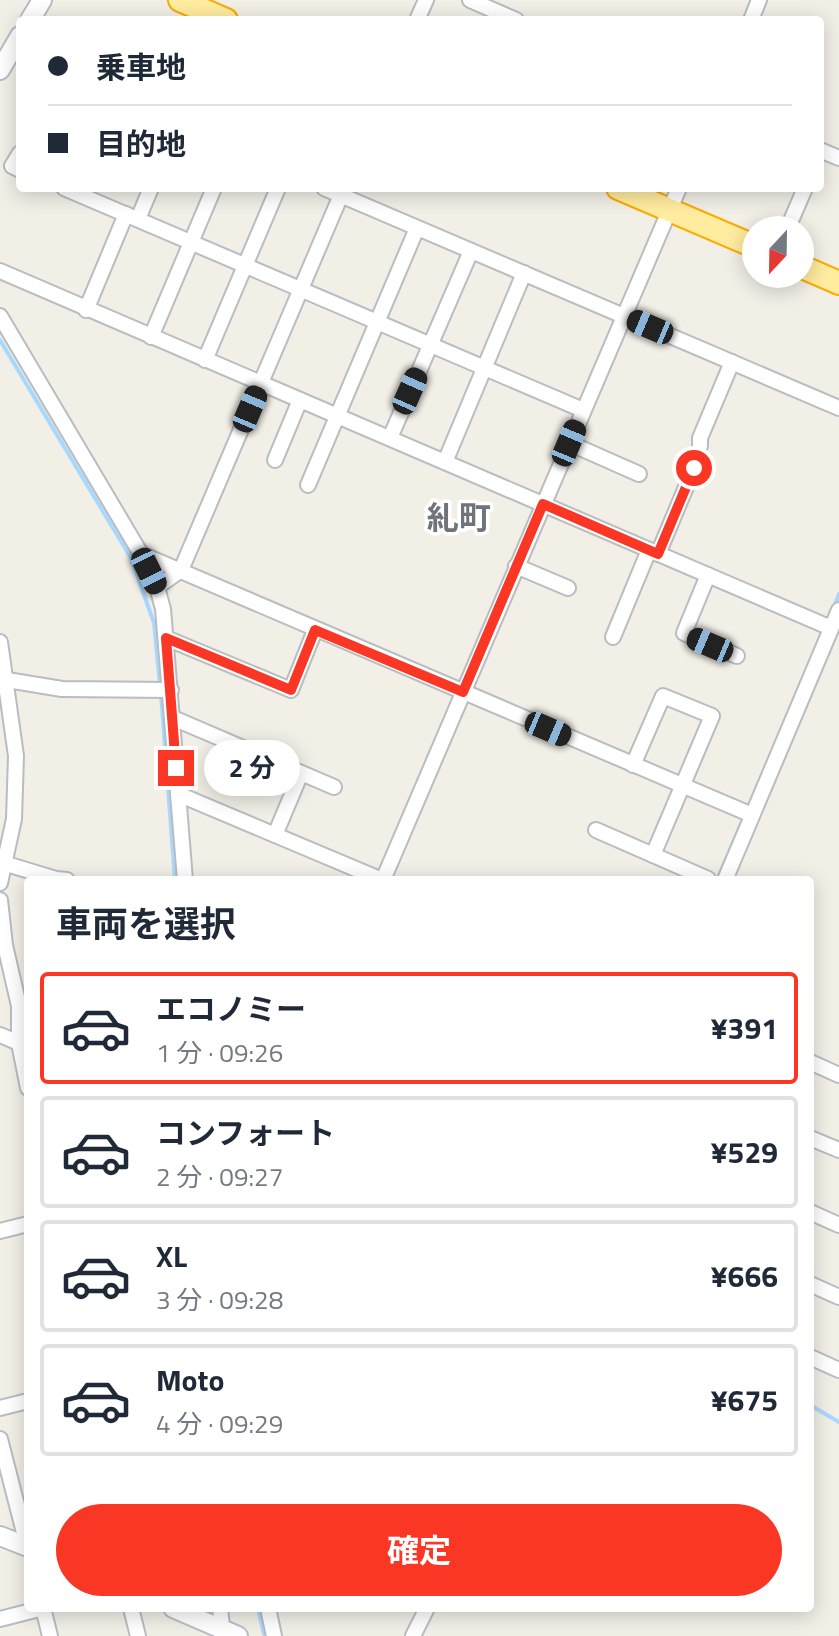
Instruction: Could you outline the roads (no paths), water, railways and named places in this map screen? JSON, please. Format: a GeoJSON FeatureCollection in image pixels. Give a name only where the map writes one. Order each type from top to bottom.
{"type":"FeatureCollection","features":[{"type":"Feature","properties":{"kind":"highway"},"geometry":{"type":"LineString","coordinates":[[180,0],[217,16]]}},
{"type":"Feature","properties":{"kind":"highway"},"geometry":{"type":"LineString","coordinates":[[627,192],[742,241]]}},
{"type":"Feature","properties":{"kind":"highway"},"geometry":{"type":"LineString","coordinates":[[814,272],[839,283]]}},
{"type":"Feature","properties":{"kind":"main road"},"geometry":{"type":"LineString","coordinates":[[0,70],[16,49]]}},
{"type":"Feature","properties":{"kind":"main road"},"geometry":{"type":"LineString","coordinates":[[0,1536],[24,1545]]}},
{"type":"Feature","properties":{"kind":"main road"},"geometry":{"type":"LineString","coordinates":[[181,1612],[228,1634]]}},
{"type":"Feature","properties":{"kind":"street"},"geometry":{"type":"LineString","coordinates":[[470,0],[507,16]]}},
{"type":"Feature","properties":{"kind":"street"},"geometry":{"type":"LineString","coordinates":[[84,192],[132,217],[583,410]]}},
{"type":"Feature","properties":{"kind":"street"},"geometry":{"type":"LineString","coordinates":[[86,310],[132,217],[148,192]]}},
{"type":"Feature","properties":{"kind":"street"},"geometry":{"type":"LineString","coordinates":[[151,337],[212,192]]}},
{"type":"Feature","properties":{"kind":"street"},"geometry":{"type":"LineString","coordinates":[[205,360],[276,192]]}},
{"type":"Feature","properties":{"kind":"street"},"geometry":{"type":"LineString","coordinates":[[157,587],[181,570],[343,192],[417,228],[839,408]]}},
{"type":"Feature","properties":{"kind":"street"},"geometry":{"type":"LineString","coordinates":[[384,876],[677,192]]}},
{"type":"Feature","properties":{"kind":"street"},"geometry":{"type":"LineString","coordinates":[[793,216],[803,192]]}},
{"type":"Feature","properties":{"kind":"street"},"geometry":{"type":"LineString","coordinates":[[308,485],[417,228]]}},
{"type":"Feature","properties":{"kind":"street"},"geometry":{"type":"LineString","coordinates":[[390,438],[471,251]]}},
{"type":"Feature","properties":{"kind":"street"},"geometry":{"type":"LineString","coordinates":[[0,271],[831,628]]}},
{"type":"Feature","properties":{"kind":"street"},"geometry":{"type":"LineString","coordinates":[[445,462],[524,273]]}},
{"type":"Feature","properties":{"kind":"street"},"geometry":{"type":"LineString","coordinates":[[0,316],[141,554],[157,587],[166,638],[163,690],[173,718],[178,794],[189,876]]}},
{"type":"Feature","properties":{"kind":"street"},"geometry":{"type":"LineString","coordinates":[[700,446],[700,438],[732,362]]}},
{"type":"Feature","properties":{"kind":"street"},"geometry":{"type":"LineString","coordinates":[[275,460],[300,400]]}},
{"type":"Feature","properties":{"kind":"street"},"geometry":{"type":"LineString","coordinates":[[569,443],[639,474]]}},
{"type":"Feature","properties":{"kind":"street"},"geometry":{"type":"LineString","coordinates":[[613,637],[694,468]]}},
{"type":"Feature","properties":{"kind":"street"},"geometry":{"type":"LineString","coordinates":[[141,554],[752,815]]}},
{"type":"Feature","properties":{"kind":"street"},"geometry":{"type":"LineString","coordinates":[[516,566],[568,588]]}},
{"type":"Feature","properties":{"kind":"street"},"geometry":{"type":"LineString","coordinates":[[708,575],[684,633],[737,656]]}},
{"type":"Feature","properties":{"kind":"street"},"geometry":{"type":"LineString","coordinates":[[727,876],[839,610]]}},
{"type":"Feature","properties":{"kind":"street"},"geometry":{"type":"LineString","coordinates":[[166,638],[291,690],[315,630]]}},
{"type":"Feature","properties":{"kind":"street"},"geometry":{"type":"LineString","coordinates":[[0,642],[16,756],[14,819],[1,862],[0,883]]}},
{"type":"Feature","properties":{"kind":"street"},"geometry":{"type":"LineString","coordinates":[[3,679],[18,684],[62,689],[163,690]]}},
{"type":"Feature","properties":{"kind":"street"},"geometry":{"type":"LineString","coordinates":[[633,765],[663,696],[712,716],[653,855]]}},
{"type":"Feature","properties":{"kind":"street"},"geometry":{"type":"LineString","coordinates":[[173,718],[334,787]]}},
{"type":"Feature","properties":{"kind":"street"},"geometry":{"type":"LineString","coordinates":[[275,835],[301,773]]}},
{"type":"Feature","properties":{"kind":"street"},"geometry":{"type":"LineString","coordinates":[[178,794],[372,876]]}},
{"type":"Feature","properties":{"kind":"street"},"geometry":{"type":"LineString","coordinates":[[596,830],[701,876]]}},
{"type":"Feature","properties":{"kind":"street"},"geometry":{"type":"LineString","coordinates":[[1,862],[46,876]]}},
{"type":"Feature","properties":{"kind":"street"},"geometry":{"type":"LineString","coordinates":[[0,900],[5,945],[19,1006],[19,1043],[24,1068]]}},
{"type":"Feature","properties":{"kind":"street"},"geometry":{"type":"LineString","coordinates":[[0,1035],[19,1043]]}},
{"type":"Feature","properties":{"kind":"street"},"geometry":{"type":"LineString","coordinates":[[814,1064],[839,1075]]}},
{"type":"Feature","properties":{"kind":"street"},"geometry":{"type":"LineString","coordinates":[[814,1140],[839,1150]]}},
{"type":"Feature","properties":{"kind":"street"},"geometry":{"type":"LineString","coordinates":[[814,1214],[839,1225]]}},
{"type":"Feature","properties":{"kind":"street"},"geometry":{"type":"LineString","coordinates":[[0,1231],[24,1225]]}},
{"type":"Feature","properties":{"kind":"street"},"geometry":{"type":"LineString","coordinates":[[814,1286],[839,1297]]}},
{"type":"Feature","properties":{"kind":"street"},"geometry":{"type":"LineString","coordinates":[[814,1359],[839,1370]]}},
{"type":"Feature","properties":{"kind":"street"},"geometry":{"type":"LineString","coordinates":[[0,1408],[24,1402]]}},
{"type":"Feature","properties":{"kind":"street"},"geometry":{"type":"LineString","coordinates":[[0,1439],[24,1532]]}},
{"type":"Feature","properties":{"kind":"street"},"geometry":{"type":"LineString","coordinates":[[0,1619],[27,1612]]}},
{"type":"Feature","properties":{"kind":"street"},"geometry":{"type":"LineString","coordinates":[[44,1612],[50,1636]]}},
{"type":"Feature","properties":{"kind":"street"},"geometry":{"type":"LineString","coordinates":[[132,1612],[138,1636]]}},
{"type":"Feature","properties":{"kind":"street"},"geometry":{"type":"LineString","coordinates":[[221,1612],[228,1634]]}},
{"type":"Feature","properties":{"kind":"street"},"geometry":{"type":"LineString","coordinates":[[269,1612],[274,1636]]}},
{"type":"Feature","properties":{"kind":"street"},"geometry":{"type":"LineString","coordinates":[[413,1636],[425,1612]]}},
{"type":"Feature","properties":{"kind":"waterway"},"geometry":{"type":"LineString","coordinates":[[0,340],[131,558],[154,623],[160,685]]}},
{"type":"Feature","properties":{"kind":"waterway"},"geometry":{"type":"LineString","coordinates":[[834,607],[839,594]]}},
{"type":"Feature","properties":{"kind":"waterway"},"geometry":{"type":"LineString","coordinates":[[161,694],[175,876]]}},
{"type":"Feature","properties":{"kind":"waterway"},"geometry":{"type":"LineString","coordinates":[[719,876],[739,829]]}},
{"type":"Feature","properties":{"kind":"waterway"},"geometry":{"type":"LineString","coordinates":[[814,1407],[839,1422]]}},
{"type":"Feature","properties":{"kind":"waterway"},"geometry":{"type":"LineString","coordinates":[[259,1612],[264,1634]]}},
{"type":"Feature","properties":{"kind":"district","name":"糺町"},"geometry":{"type":"Point","coordinates":[459,517]}}]}
